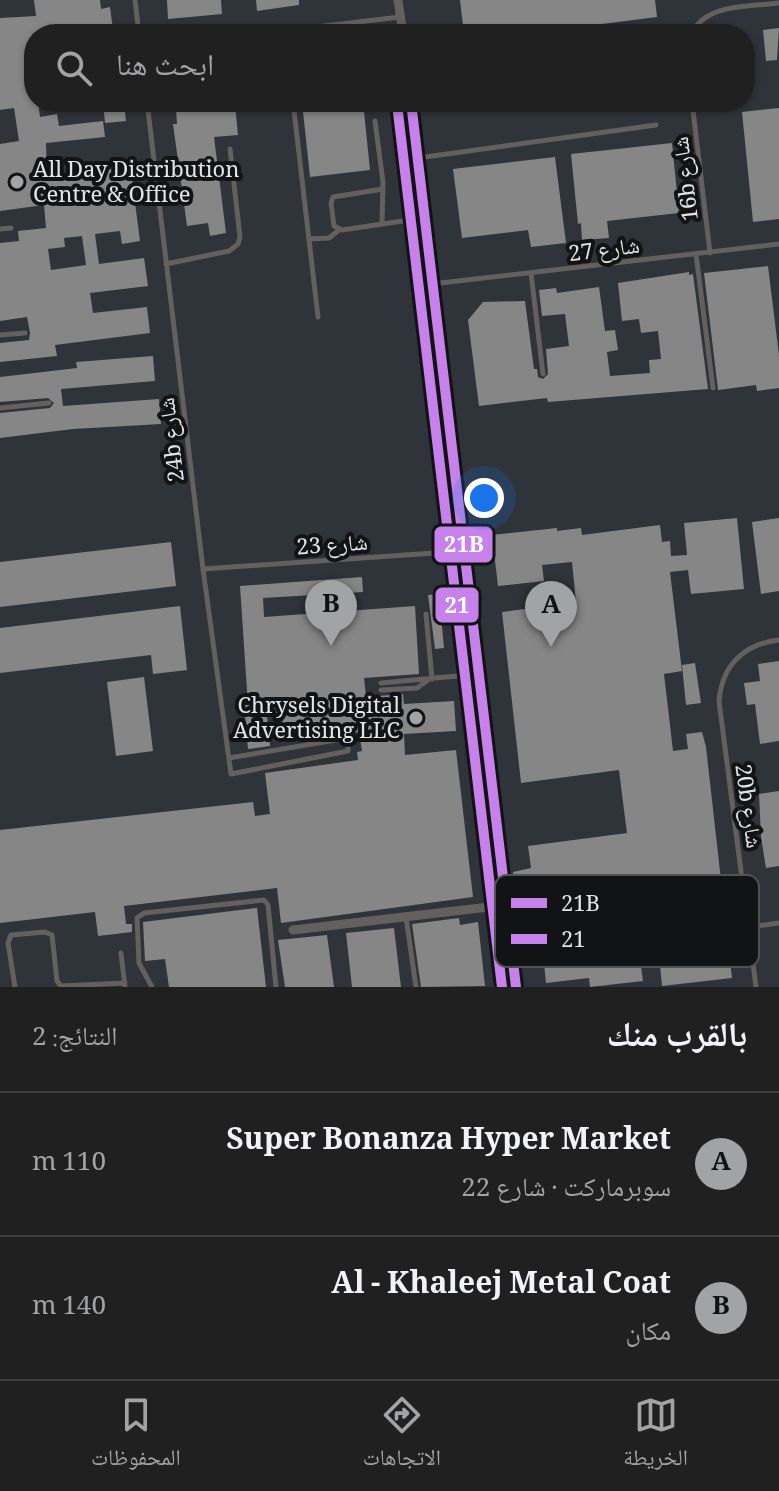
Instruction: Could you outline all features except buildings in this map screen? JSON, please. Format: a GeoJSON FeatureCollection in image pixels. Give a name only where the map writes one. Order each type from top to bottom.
{"type":"FeatureCollection","features":[{"type":"Feature","properties":{"kind":"street"},"geometry":{"type":"LineString","coordinates":[[398,0],[402,24]]}},
{"type":"Feature","properties":{"kind":"street"},"geometry":{"type":"LineString","coordinates":[[412,112],[502,875]]}},
{"type":"Feature","properties":{"kind":"street"},"geometry":{"type":"LineString","coordinates":[[293,930],[495,906]]}},
{"type":"Feature","properties":{"kind":"street"},"geometry":{"type":"LineString","coordinates":[[514,967],[516,987]]}},
{"type":"Feature","properties":{"kind":"lane"},"geometry":{"type":"LineString","coordinates":[[135,0],[138,24]]}},
{"type":"Feature","properties":{"kind":"lane"},"geometry":{"type":"LineString","coordinates":[[697,24],[715,12],[779,3]]}},
{"type":"Feature","properties":{"kind":"lane"},"geometry":{"type":"LineString","coordinates":[[347,24],[401,17]]}},
{"type":"Feature","properties":{"kind":"lane","name":"24b شارع"},"geometry":{"type":"LineString","coordinates":[[148,112],[231,774],[348,751],[348,738],[229,758]]}},
{"type":"Feature","properties":{"kind":"lane"},"geometry":{"type":"LineString","coordinates":[[294,112],[318,317]]}},
{"type":"Feature","properties":{"kind":"lane","name":"16b شارع"},"geometry":{"type":"LineString","coordinates":[[693,112],[710,253]]}},
{"type":"Feature","properties":{"kind":"lane"},"geometry":{"type":"LineString","coordinates":[[375,121],[383,189],[382,224]]}},
{"type":"Feature","properties":{"kind":"lane"},"geometry":{"type":"LineString","coordinates":[[417,158],[656,125]]}},
{"type":"Feature","properties":{"kind":"lane"},"geometry":{"type":"LineString","coordinates":[[166,264],[229,251],[238,244],[240,237],[230,149]]}},
{"type":"Feature","properties":{"kind":"lane"},"geometry":{"type":"LineString","coordinates":[[339,230],[333,224],[333,197],[383,189]]}},
{"type":"Feature","properties":{"kind":"lane"},"geometry":{"type":"LineString","coordinates":[[309,239],[329,238],[339,230],[424,218]]}},
{"type":"Feature","properties":{"kind":"lane"},"geometry":{"type":"LineString","coordinates":[[0,229],[11,228]]}},
{"type":"Feature","properties":{"kind":"lane","name":"شارع 27"},"geometry":{"type":"LineString","coordinates":[[432,284],[779,244]]}},
{"type":"Feature","properties":{"kind":"lane"},"geometry":{"type":"LineString","coordinates":[[696,254],[713,388]]}},
{"type":"Feature","properties":{"kind":"lane"},"geometry":{"type":"LineString","coordinates":[[531,273],[543,374]]}},
{"type":"Feature","properties":{"kind":"lane"},"geometry":{"type":"LineString","coordinates":[[0,335],[25,333]]}},
{"type":"Feature","properties":{"kind":"lane"},"geometry":{"type":"LineString","coordinates":[[0,408],[49,403]]}},
{"type":"Feature","properties":{"kind":"lane","name":"شارع 23"},"geometry":{"type":"LineString","coordinates":[[203,569],[464,551]]}},
{"type":"Feature","properties":{"kind":"lane"},"geometry":{"type":"LineString","coordinates":[[426,614],[430,679]]}},
{"type":"Feature","properties":{"kind":"lane","name":"20b شارع"},"geometry":{"type":"LineString","coordinates":[[742,875],[720,693],[732,663],[749,648],[779,640]]}},
{"type":"Feature","properties":{"kind":"lane"},"geometry":{"type":"LineString","coordinates":[[381,687],[479,674]]}},
{"type":"Feature","properties":{"kind":"lane"},"geometry":{"type":"LineString","coordinates":[[152,987],[139,963],[137,918],[144,913],[264,900],[268,905],[276,987]]}},
{"type":"Feature","properties":{"kind":"lane"},"geometry":{"type":"LineString","coordinates":[[406,917],[416,987]]}},
{"type":"Feature","properties":{"kind":"lane"},"geometry":{"type":"LineString","coordinates":[[759,926],[779,923]]}},
{"type":"Feature","properties":{"kind":"lane"},"geometry":{"type":"LineString","coordinates":[[15,987],[8,943],[11,935],[45,932],[52,935],[57,981],[61,986],[125,985],[121,953]]}},
{"type":"Feature","properties":{"kind":"lane","name":"20b شارع"},"geometry":{"type":"LineString","coordinates":[[754,967],[756,987]]}},
{"type":"Feature","properties":{"kind":"shaded area"},"geometry":{"type":"Polygon","coordinates":[[[0,0],[779,0],[779,987],[0,987],[0,0]]]}},
{"type":"Feature","properties":{"kind":"transit line","name":"21"},"geometry":{"type":"LineString","coordinates":[[398,112],[495,928]]}},
{"type":"Feature","properties":{"kind":"transit line","name":"21B"},"geometry":{"type":"LineString","coordinates":[[412,112],[503,875]]}},
{"type":"Feature","properties":{"kind":"transit line","name":"21"},"geometry":{"type":"LineString","coordinates":[[500,967],[502,987]]}},
{"type":"Feature","properties":{"kind":"transit line","name":"21B"},"geometry":{"type":"LineString","coordinates":[[514,967],[516,987]]}},
{"type":"Feature","properties":{"kind":"place","name":"All Day Distribution Centre & Office"},"geometry":{"type":"Point","coordinates":[17,182]}},
{"type":"Feature","properties":{"kind":"place","name":"Al - Khaleej Metal Coat"},"geometry":{"type":"Point","coordinates":[331,646]}},
{"type":"Feature","properties":{"kind":"place","name":"Super Bonanza Hyper Market"},"geometry":{"type":"Point","coordinates":[551,647]}},
{"type":"Feature","properties":{"kind":"place","name":"Chrysels Digital Advertising LLC"},"geometry":{"type":"Point","coordinates":[416,718]}}]}
